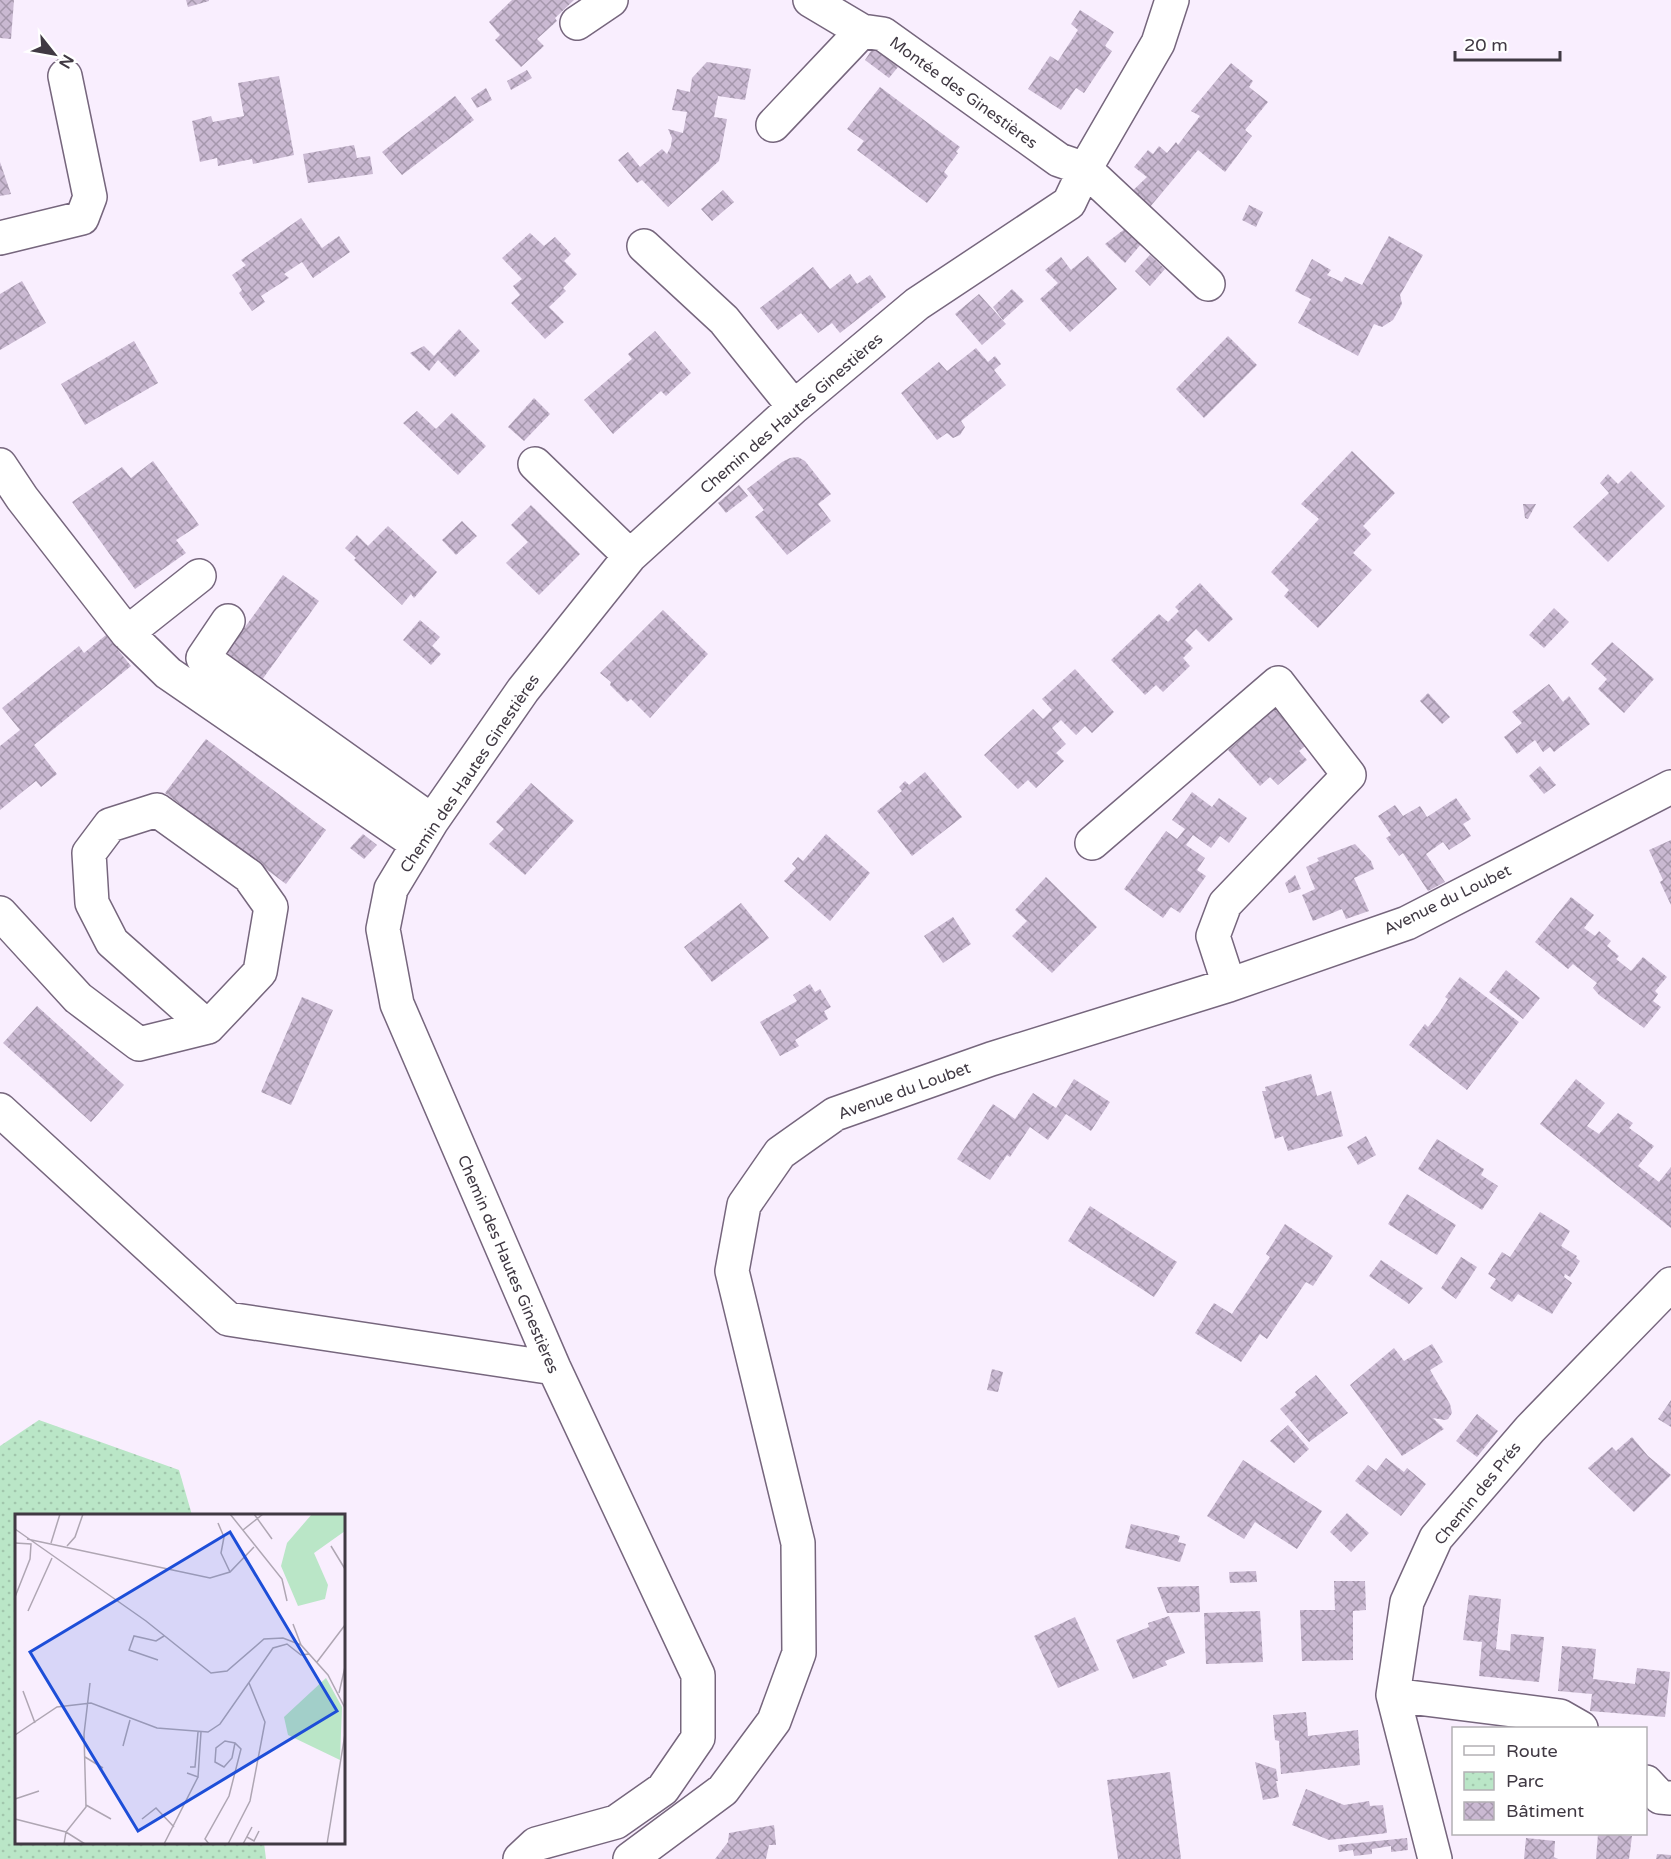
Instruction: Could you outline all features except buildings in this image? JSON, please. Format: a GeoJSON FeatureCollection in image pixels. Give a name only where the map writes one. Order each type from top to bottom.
{"type":"FeatureCollection","features":[{"type":"Feature","properties":{"kind":"street"},"geometry":{"type":"LineString","coordinates":[[577,23],[610,0]]}},
{"type":"Feature","properties":{"kind":"street","name":"Montée des Ginestières"},"geometry":{"type":"LineString","coordinates":[[810,0],[862,31],[883,34],[1059,160],[1085,169]]}},
{"type":"Feature","properties":{"kind":"street","name":"Chemin des Hautes Ginestières"},"geometry":{"type":"LineString","coordinates":[[520,1859],[536,1844],[616,1822],[663,1789],[698,1738],[698,1675],[554,1368],[397,1004],[383,929],[391,889],[425,833],[523,690],[630,556],[794,407],[917,304],[1069,203],[1085,169],[1158,44],[1172,0]]}},
{"type":"Feature","properties":{"kind":"street"},"geometry":{"type":"LineString","coordinates":[[773,125],[862,31]]}},
{"type":"Feature","properties":{"kind":"street"},"geometry":{"type":"LineString","coordinates":[[0,238],[82,218],[90,197],[65,76]]}},
{"type":"Feature","properties":{"kind":"street"},"geometry":{"type":"LineString","coordinates":[[1085,169],[1208,284]]}},
{"type":"Feature","properties":{"kind":"street"},"geometry":{"type":"LineString","coordinates":[[644,246],[724,320],[794,407]]}},
{"type":"Feature","properties":{"kind":"street"},"geometry":{"type":"LineString","coordinates":[[535,464],[630,556]]}},
{"type":"Feature","properties":{"kind":"street"},"geometry":{"type":"LineString","coordinates":[[0,465],[21,498],[127,633],[168,673],[425,833]]}},
{"type":"Feature","properties":{"kind":"street"},"geometry":{"type":"LineString","coordinates":[[127,633],[199,576]]}},
{"type":"Feature","properties":{"kind":"street"},"geometry":{"type":"LineString","coordinates":[[228,621],[203,658],[425,833]]}},
{"type":"Feature","properties":{"kind":"street"},"geometry":{"type":"LineString","coordinates":[[1092,843],[1278,683],[1349,775],[1225,904],[1213,936],[1229,985]]}},
{"type":"Feature","properties":{"kind":"street","name":"Avenue du Loubet"},"geometry":{"type":"LineString","coordinates":[[630,1859],[723,1790],[774,1721],[799,1653],[798,1543],[732,1271],[744,1205],[780,1153],[835,1114],[991,1059],[1229,985],[1407,923],[1671,787]]}},
{"type":"Feature","properties":{"kind":"street"},"geometry":{"type":"LineString","coordinates":[[0,913],[78,998],[139,1044],[208,1027],[260,972],[271,907],[249,876],[157,810],[110,825],[89,853],[92,903],[112,942],[208,1027]]}},
{"type":"Feature","properties":{"kind":"street"},"geometry":{"type":"LineString","coordinates":[[0,1110],[228,1319],[554,1368]]}},
{"type":"Feature","properties":{"kind":"street","name":"Chemin des Prés"},"geometry":{"type":"LineString","coordinates":[[1435,1859],[1393,1695],[1407,1602],[1436,1538],[1530,1429],[1671,1284]]}},
{"type":"Feature","properties":{"kind":"street"},"geometry":{"type":"LineString","coordinates":[[1393,1695],[1560,1716],[1579,1727]]}},
{"type":"Feature","properties":{"kind":"street"},"geometry":{"type":"LineString","coordinates":[[1647,1783],[1660,1797],[1671,1798]]}},
{"type":"Feature","properties":{"kind":"green space"},"geometry":{"type":"Polygon","coordinates":[[[39,1420],[179,1470],[192,1514],[15,1514],[15,1844],[264,1844],[266,1859],[0,1859],[0,1446],[39,1420]]]}}]}
